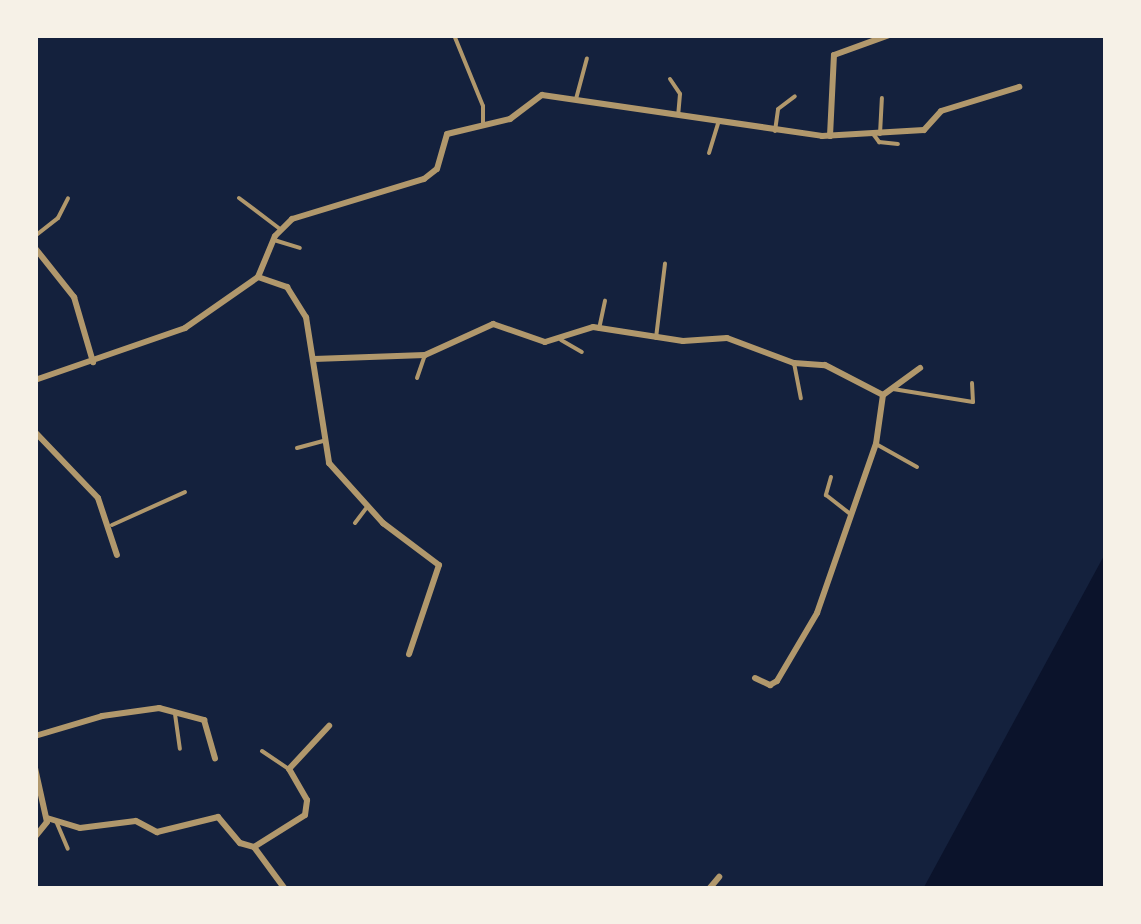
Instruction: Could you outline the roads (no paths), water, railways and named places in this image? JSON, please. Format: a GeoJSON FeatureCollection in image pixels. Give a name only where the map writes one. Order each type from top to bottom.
{"type":"FeatureCollection","features":[{"type":"Feature","properties":{"kind":"street"},"geometry":{"type":"LineString","coordinates":[[830,136],[834,55],[889,35]]}},
{"type":"Feature","properties":{"kind":"street"},"geometry":{"type":"LineString","coordinates":[[35,380],[185,328],[258,277],[280,229],[302,215],[434,174],[447,134],[510,119],[542,95],[576,99],[617,111],[678,115],[830,136],[924,130],[940,112],[1018,87]]}},
{"type":"Feature","properties":{"kind":"street"},"geometry":{"type":"LineString","coordinates":[[35,248],[74,297],[94,362]]}},
{"type":"Feature","properties":{"kind":"street"},"geometry":{"type":"LineString","coordinates":[[258,277],[287,287],[298,300],[314,359],[329,463],[368,506],[439,565],[409,654]]}},
{"type":"Feature","properties":{"kind":"street"},"geometry":{"type":"LineString","coordinates":[[314,359],[425,356],[493,324],[538,342],[598,329],[656,338],[727,338],[794,363],[825,365],[886,392]]}},
{"type":"Feature","properties":{"kind":"street"},"geometry":{"type":"LineString","coordinates":[[755,678],[770,686],[777,681],[817,613],[876,444],[886,392],[920,368]]}},
{"type":"Feature","properties":{"kind":"street"},"geometry":{"type":"LineString","coordinates":[[35,432],[98,498],[112,525],[117,555]]}},
{"type":"Feature","properties":{"kind":"street"},"geometry":{"type":"LineString","coordinates":[[35,736],[134,710],[174,710],[204,720],[215,758]]}},
{"type":"Feature","properties":{"kind":"street"},"geometry":{"type":"LineString","coordinates":[[254,846],[304,815],[308,800],[288,769],[328,726]]}},
{"type":"Feature","properties":{"kind":"street"},"geometry":{"type":"LineString","coordinates":[[35,768],[46,818],[35,837]]}},
{"type":"Feature","properties":{"kind":"street"},"geometry":{"type":"LineString","coordinates":[[46,818],[80,828],[136,820],[157,832],[218,817],[240,843],[254,846],[285,889]]}},
{"type":"Feature","properties":{"kind":"street"},"geometry":{"type":"LineString","coordinates":[[709,889],[719,876]]}},
{"type":"Feature","properties":{"kind":"lane"},"geometry":{"type":"LineString","coordinates":[[454,35],[482,106],[483,124]]}},
{"type":"Feature","properties":{"kind":"lane"},"geometry":{"type":"LineString","coordinates":[[576,99],[587,58]]}},
{"type":"Feature","properties":{"kind":"lane"},"geometry":{"type":"LineString","coordinates":[[670,79],[680,94],[678,115]]}},
{"type":"Feature","properties":{"kind":"lane"},"geometry":{"type":"LineString","coordinates":[[775,131],[778,109],[796,96]]}},
{"type":"Feature","properties":{"kind":"lane"},"geometry":{"type":"LineString","coordinates":[[882,98],[879,142],[898,144]]}},
{"type":"Feature","properties":{"kind":"lane"},"geometry":{"type":"LineString","coordinates":[[709,154],[718,123]]}},
{"type":"Feature","properties":{"kind":"lane"},"geometry":{"type":"LineString","coordinates":[[35,236],[58,218],[68,198]]}},
{"type":"Feature","properties":{"kind":"lane"},"geometry":{"type":"LineString","coordinates":[[239,198],[280,229]]}},
{"type":"Feature","properties":{"kind":"lane"},"geometry":{"type":"LineString","coordinates":[[274,240],[300,248]]}},
{"type":"Feature","properties":{"kind":"lane"},"geometry":{"type":"LineString","coordinates":[[656,338],[665,264]]}},
{"type":"Feature","properties":{"kind":"lane"},"geometry":{"type":"LineString","coordinates":[[598,329],[606,301]]}},
{"type":"Feature","properties":{"kind":"lane"},"geometry":{"type":"LineString","coordinates":[[561,340],[582,352]]}},
{"type":"Feature","properties":{"kind":"lane"},"geometry":{"type":"LineString","coordinates":[[417,378],[425,356]]}},
{"type":"Feature","properties":{"kind":"lane"},"geometry":{"type":"LineString","coordinates":[[794,363],[801,398]]}},
{"type":"Feature","properties":{"kind":"lane"},"geometry":{"type":"LineString","coordinates":[[886,392],[973,402],[972,382]]}},
{"type":"Feature","properties":{"kind":"lane"},"geometry":{"type":"LineString","coordinates":[[297,448],[323,440]]}},
{"type":"Feature","properties":{"kind":"lane"},"geometry":{"type":"LineString","coordinates":[[876,444],[918,467]]}},
{"type":"Feature","properties":{"kind":"lane"},"geometry":{"type":"LineString","coordinates":[[831,477],[826,495],[849,513]]}},
{"type":"Feature","properties":{"kind":"lane"},"geometry":{"type":"LineString","coordinates":[[112,525],[185,492]]}},
{"type":"Feature","properties":{"kind":"lane"},"geometry":{"type":"LineString","coordinates":[[355,524],[368,506]]}},
{"type":"Feature","properties":{"kind":"lane"},"geometry":{"type":"LineString","coordinates":[[174,710],[180,749]]}},
{"type":"Feature","properties":{"kind":"lane"},"geometry":{"type":"LineString","coordinates":[[262,751],[288,769]]}},
{"type":"Feature","properties":{"kind":"lane"},"geometry":{"type":"LineString","coordinates":[[56,821],[68,849]]}},
{"type":"Feature","properties":{"kind":"water"},"geometry":{"type":"Polygon","coordinates":[[[1106,552],[1106,889],[923,889],[1106,552]]]}}]}
